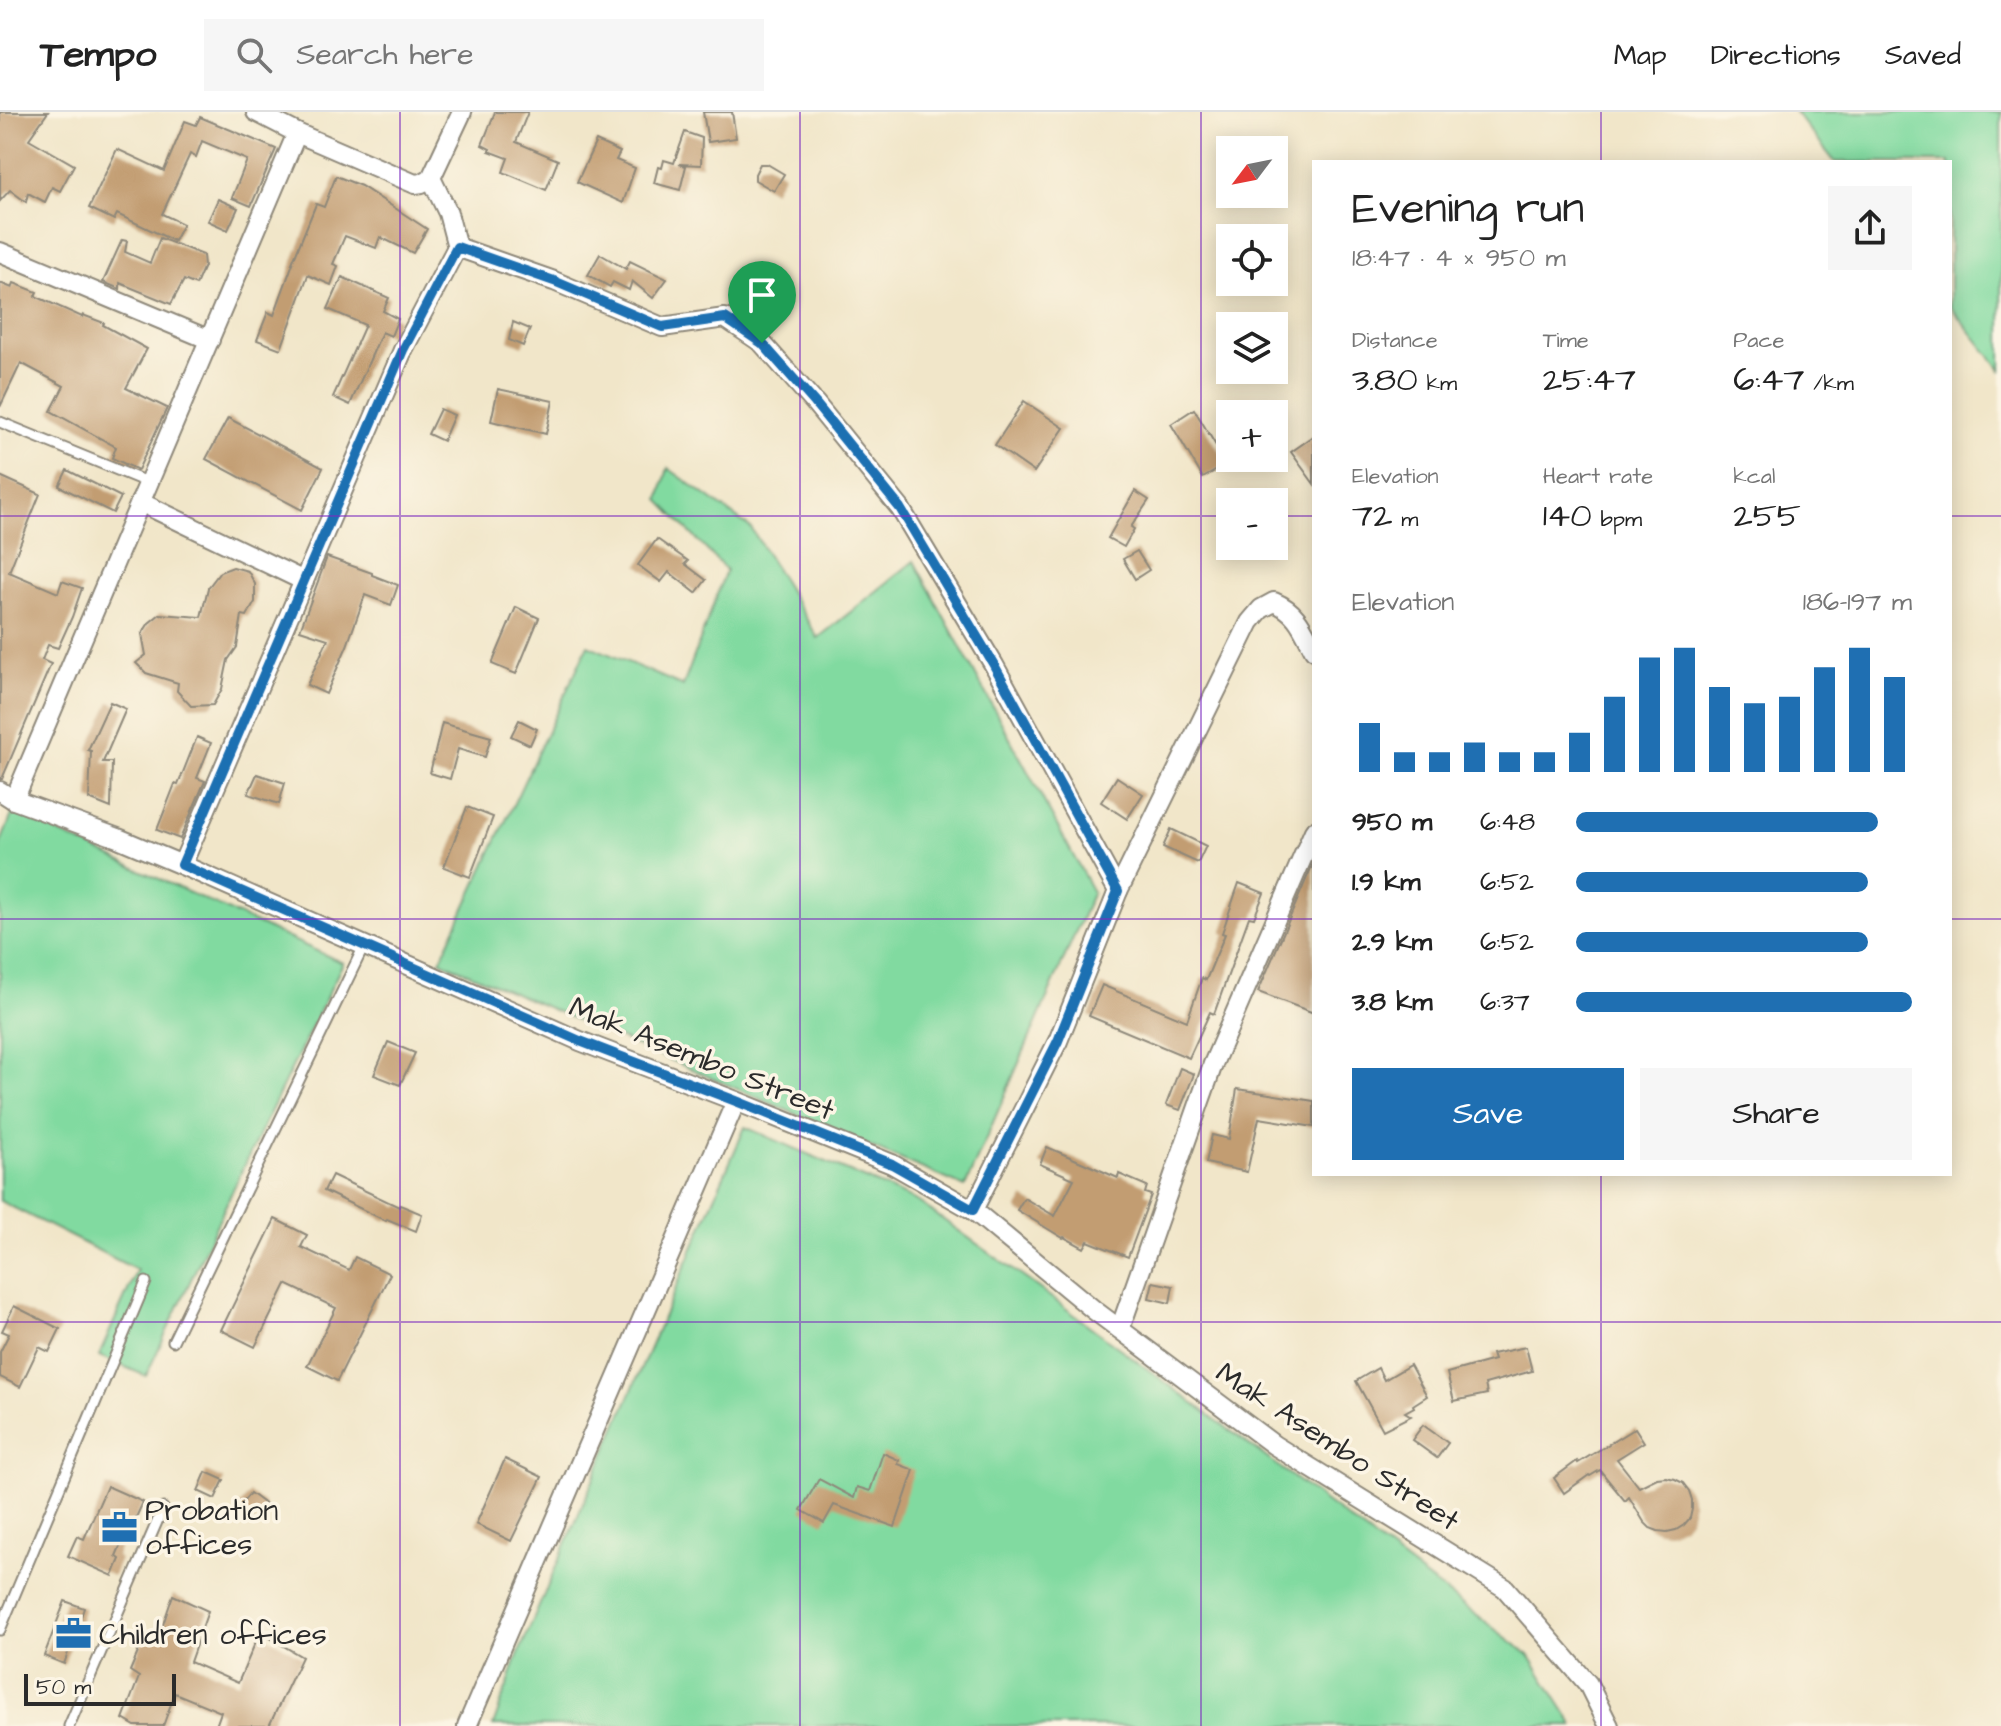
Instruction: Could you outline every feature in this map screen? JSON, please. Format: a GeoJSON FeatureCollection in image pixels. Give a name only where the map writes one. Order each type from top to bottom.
{"type":"FeatureCollection","features":[{"type":"Feature","properties":{"kind":"street"},"geometry":{"type":"LineString","coordinates":[[256,112],[415,184],[431,178],[462,112]]}},
{"type":"Feature","properties":{"kind":"street"},"geometry":{"type":"LineString","coordinates":[[7,795],[149,483],[297,133]]}},
{"type":"Feature","properties":{"kind":"street"},"geometry":{"type":"LineString","coordinates":[[182,865],[403,350],[457,247],[448,213],[431,178]]}},
{"type":"Feature","properties":{"kind":"street"},"geometry":{"type":"LineString","coordinates":[[457,247],[554,281],[662,327],[725,318],[762,343],[900,508],[994,665],[1118,891]]}},
{"type":"Feature","properties":{"kind":"street"},"geometry":{"type":"LineString","coordinates":[[0,252],[210,340]]}},
{"type":"Feature","properties":{"kind":"street"},"geometry":{"type":"LineString","coordinates":[[140,502],[304,581]]}},
{"type":"Feature","properties":{"kind":"street"},"geometry":{"type":"LineString","coordinates":[[973,1210],[1058,1041],[1118,891],[1250,622],[1261,609],[1274,602],[1287,607],[1312,646]]}},
{"type":"Feature","properties":{"kind":"street","name":"Mak Asembo Street"},"geometry":{"type":"LineString","coordinates":[[7,795],[182,865],[580,1041],[892,1164],[973,1210],[1029,1258],[1274,1445],[1505,1588],[1588,1684],[1609,1726]]}},
{"type":"Feature","properties":{"kind":"street"},"geometry":{"type":"LineString","coordinates":[[1120,1329],[1213,1064],[1312,836]]}},
{"type":"Feature","properties":{"kind":"street"},"geometry":{"type":"LineString","coordinates":[[467,1726],[736,1101]]}},
{"type":"Feature","properties":{"kind":"lane"},"geometry":{"type":"LineString","coordinates":[[0,422],[149,483]]}},
{"type":"Feature","properties":{"kind":"lane"},"geometry":{"type":"LineString","coordinates":[[173,1341],[364,946]]}},
{"type":"Feature","properties":{"kind":"lane"},"geometry":{"type":"LineString","coordinates":[[0,1630],[146,1282]]}},
{"type":"Feature","properties":{"kind":"lane"},"geometry":{"type":"LineString","coordinates":[[69,1726],[163,1508]]}},
{"type":"Feature","properties":{"kind":"green space"},"geometry":{"type":"Polygon","coordinates":[[[1795,112],[2001,112],[2001,370],[1952,309],[1952,160],[1833,160],[1795,112]]]}},
{"type":"Feature","properties":{"kind":"green space"},"geometry":{"type":"Polygon","coordinates":[[[668,468],[751,528],[818,638],[914,561],[1093,892],[965,1187],[440,961],[588,645],[683,686],[726,570],[659,500],[668,468]]]}},
{"type":"Feature","properties":{"kind":"green space"},"geometry":{"type":"Polygon","coordinates":[[[13,812],[343,963],[146,1376],[99,1356],[137,1270],[0,1201],[0,845],[13,812]]]}},
{"type":"Feature","properties":{"kind":"green space"},"geometry":{"type":"Polygon","coordinates":[[[745,1127],[917,1201],[1029,1281],[1529,1655],[1574,1726],[493,1726],[518,1655],[745,1127]]]}},
{"type":"Feature","properties":{"kind":"building"},"geometry":{"type":"Polygon","coordinates":[[[0,112],[48,112],[29,139],[74,165],[60,191],[52,187],[45,202],[28,193],[26,202],[10,190],[0,201],[0,112]]]}},
{"type":"Feature","properties":{"kind":"building"},"geometry":{"type":"Polygon","coordinates":[[[495,112],[528,112],[516,142],[558,160],[546,190],[503,172],[508,158],[482,145],[495,112]]]}},
{"type":"Feature","properties":{"kind":"building"},"geometry":{"type":"Polygon","coordinates":[[[703,112],[732,112],[736,138],[708,142],[703,112]]]}},
{"type":"Feature","properties":{"kind":"building"},"geometry":{"type":"Polygon","coordinates":[[[200,117],[276,149],[251,206],[232,198],[247,160],[202,141],[196,157],[190,154],[162,214],[183,224],[174,241],[117,214],[114,220],[89,208],[117,149],[164,171],[185,121],[196,125],[200,117]]]}},
{"type":"Feature","properties":{"kind":"building"},"geometry":{"type":"Polygon","coordinates":[[[685,132],[702,138],[701,165],[679,164],[686,166],[680,190],[654,183],[658,167],[662,168],[664,160],[674,163],[685,132]]]}},
{"type":"Feature","properties":{"kind":"building"},"geometry":{"type":"Polygon","coordinates":[[[596,141],[620,152],[616,160],[635,168],[623,203],[577,182],[596,141]]]}},
{"type":"Feature","properties":{"kind":"building"},"geometry":{"type":"Polygon","coordinates":[[[760,164],[767,164],[784,174],[774,191],[755,180],[760,164]]]}},
{"type":"Feature","properties":{"kind":"building"},"geometry":{"type":"Polygon","coordinates":[[[336,176],[361,186],[427,229],[413,253],[380,237],[376,248],[345,236],[333,264],[338,266],[331,285],[308,275],[281,349],[257,340],[268,312],[274,315],[316,204],[324,207],[336,176]]]}},
{"type":"Feature","properties":{"kind":"building"},"geometry":{"type":"Polygon","coordinates":[[[218,199],[238,208],[228,230],[208,221],[218,199]]]}},
{"type":"Feature","properties":{"kind":"building"},"geometry":{"type":"Polygon","coordinates":[[[160,238],[203,255],[204,266],[196,285],[184,280],[171,304],[120,283],[120,289],[103,282],[122,240],[127,241],[125,252],[150,263],[160,238]]]}},
{"type":"Feature","properties":{"kind":"building"},"geometry":{"type":"Polygon","coordinates":[[[600,254],[626,269],[630,261],[667,279],[653,298],[632,281],[629,290],[613,282],[610,287],[588,275],[600,254]]]}},
{"type":"Feature","properties":{"kind":"building"},"geometry":{"type":"Polygon","coordinates":[[[342,277],[389,298],[383,311],[398,319],[391,336],[382,332],[350,405],[333,397],[365,325],[328,309],[342,277]]]}},
{"type":"Feature","properties":{"kind":"building"},"geometry":{"type":"Polygon","coordinates":[[[0,283],[12,288],[14,283],[37,292],[35,296],[82,317],[104,323],[147,349],[126,388],[167,408],[138,470],[112,458],[116,447],[51,411],[64,386],[21,363],[0,407],[0,283]]]}},
{"type":"Feature","properties":{"kind":"building"},"geometry":{"type":"Polygon","coordinates":[[[513,322],[530,329],[523,346],[509,340],[513,322]]]}},
{"type":"Feature","properties":{"kind":"building"},"geometry":{"type":"Polygon","coordinates":[[[498,389],[553,401],[546,434],[491,421],[498,389]]]}},
{"type":"Feature","properties":{"kind":"building"},"geometry":{"type":"Polygon","coordinates":[[[1024,401],[1064,428],[1034,472],[995,445],[1024,401]]]}},
{"type":"Feature","properties":{"kind":"building"},"geometry":{"type":"Polygon","coordinates":[[[440,409],[454,415],[443,441],[428,434],[440,409]]]}},
{"type":"Feature","properties":{"kind":"building"},"geometry":{"type":"Polygon","coordinates":[[[1194,409],[1216,446],[1216,470],[1203,478],[1171,424],[1194,409]]]}},
{"type":"Feature","properties":{"kind":"building"},"geometry":{"type":"Polygon","coordinates":[[[228,418],[323,468],[302,510],[206,459],[228,418]]]}},
{"type":"Feature","properties":{"kind":"building"},"geometry":{"type":"Polygon","coordinates":[[[1312,437],[1312,481],[1291,452],[1312,437]]]}},
{"type":"Feature","properties":{"kind":"building"},"geometry":{"type":"Polygon","coordinates":[[[67,470],[121,497],[113,513],[59,486],[67,470]]]}},
{"type":"Feature","properties":{"kind":"building"},"geometry":{"type":"Polygon","coordinates":[[[0,476],[40,494],[9,572],[58,593],[62,581],[82,588],[58,648],[48,645],[42,660],[51,664],[2,779],[0,779],[0,476]]]}},
{"type":"Feature","properties":{"kind":"building"},"geometry":{"type":"Polygon","coordinates":[[[1135,491],[1149,500],[1131,527],[1134,529],[1124,547],[1108,538],[1135,491]]]}},
{"type":"Feature","properties":{"kind":"building"},"geometry":{"type":"Polygon","coordinates":[[[657,539],[688,561],[685,564],[706,580],[696,593],[669,572],[661,582],[638,565],[657,539]]]}},
{"type":"Feature","properties":{"kind":"building"},"geometry":{"type":"Polygon","coordinates":[[[1137,551],[1149,570],[1135,579],[1123,559],[1137,551]]]}},
{"type":"Feature","properties":{"kind":"building"},"geometry":{"type":"Polygon","coordinates":[[[327,557],[398,585],[391,605],[365,595],[326,694],[307,685],[328,639],[300,630],[327,557]]]}},
{"type":"Feature","properties":{"kind":"building"},"geometry":{"type":"Polygon","coordinates":[[[233,567],[248,571],[255,584],[255,602],[247,616],[242,615],[237,647],[228,660],[222,689],[213,705],[191,706],[177,691],[178,683],[146,673],[136,663],[146,655],[142,634],[160,614],[201,617],[208,588],[220,572],[233,567]]]}},
{"type":"Feature","properties":{"kind":"building"},"geometry":{"type":"Polygon","coordinates":[[[516,607],[539,618],[516,674],[492,664],[516,607]]]}},
{"type":"Feature","properties":{"kind":"building"},"geometry":{"type":"Polygon","coordinates":[[[110,702],[126,709],[103,762],[112,762],[111,808],[89,799],[91,751],[88,750],[110,702]]]}},
{"type":"Feature","properties":{"kind":"building"},"geometry":{"type":"Polygon","coordinates":[[[519,720],[537,729],[530,745],[511,736],[519,720]]]}},
{"type":"Feature","properties":{"kind":"building"},"geometry":{"type":"Polygon","coordinates":[[[442,723],[491,737],[485,757],[458,749],[450,779],[430,773],[442,723]]]}},
{"type":"Feature","properties":{"kind":"building"},"geometry":{"type":"Polygon","coordinates":[[[197,737],[211,743],[197,778],[205,781],[180,839],[157,830],[197,737]]]}},
{"type":"Feature","properties":{"kind":"building"},"geometry":{"type":"Polygon","coordinates":[[[257,774],[285,783],[279,804],[248,794],[257,774]]]}},
{"type":"Feature","properties":{"kind":"building"},"geometry":{"type":"Polygon","coordinates":[[[1117,777],[1143,794],[1127,819],[1101,802],[1117,777]]]}},
{"type":"Feature","properties":{"kind":"building"},"geometry":{"type":"Polygon","coordinates":[[[467,807],[493,817],[470,877],[444,867],[467,807]]]}},
{"type":"Feature","properties":{"kind":"building"},"geometry":{"type":"Polygon","coordinates":[[[1171,829],[1206,846],[1198,863],[1163,847],[1171,829]]]}},
{"type":"Feature","properties":{"kind":"building"},"geometry":{"type":"Polygon","coordinates":[[[1312,866],[1312,1012],[1258,992],[1312,866]]]}},
{"type":"Feature","properties":{"kind":"building"},"geometry":{"type":"Polygon","coordinates":[[[1239,883],[1264,893],[1254,918],[1249,917],[1214,1014],[1210,1012],[1189,1058],[1089,1016],[1102,985],[1187,1021],[1202,978],[1206,980],[1225,934],[1222,933],[1239,883]]]}},
{"type":"Feature","properties":{"kind":"building"},"geometry":{"type":"Polygon","coordinates":[[[388,1042],[415,1053],[400,1085],[374,1075],[388,1042]]]}},
{"type":"Feature","properties":{"kind":"building"},"geometry":{"type":"Polygon","coordinates":[[[1180,1068],[1194,1074],[1180,1110],[1166,1105],[1180,1068]]]}},
{"type":"Feature","properties":{"kind":"building"},"geometry":{"type":"Polygon","coordinates":[[[1237,1089],[1312,1101],[1312,1127],[1259,1118],[1247,1172],[1206,1163],[1212,1135],[1229,1139],[1237,1089]]]}},
{"type":"Feature","properties":{"kind":"building"},"geometry":{"type":"Polygon","coordinates":[[[1047,1147],[1118,1178],[1119,1174],[1147,1186],[1145,1193],[1151,1195],[1128,1257],[1088,1241],[1084,1248],[1017,1210],[1024,1198],[1055,1216],[1074,1179],[1040,1164],[1047,1147]]]}},
{"type":"Feature","properties":{"kind":"building"},"geometry":{"type":"Polygon","coordinates":[[[332,1175],[399,1207],[422,1214],[416,1231],[386,1221],[324,1191],[332,1175]]]}},
{"type":"Feature","properties":{"kind":"building"},"geometry":{"type":"Polygon","coordinates":[[[275,1219],[307,1235],[301,1247],[349,1270],[355,1257],[390,1274],[337,1381],[307,1366],[336,1308],[286,1284],[255,1347],[221,1330],[275,1219]]]}},
{"type":"Feature","properties":{"kind":"building"},"geometry":{"type":"Polygon","coordinates":[[[1153,1282],[1173,1286],[1170,1303],[1149,1298],[1153,1282]]]}},
{"type":"Feature","properties":{"kind":"building"},"geometry":{"type":"Polygon","coordinates":[[[14,1306],[60,1329],[49,1352],[39,1347],[20,1387],[0,1377],[0,1352],[9,1334],[2,1331],[14,1306]]]}},
{"type":"Feature","properties":{"kind":"building"},"geometry":{"type":"Polygon","coordinates":[[[1526,1347],[1532,1371],[1485,1384],[1487,1394],[1454,1401],[1447,1373],[1494,1360],[1492,1354],[1526,1347]]]}},
{"type":"Feature","properties":{"kind":"building"},"geometry":{"type":"Polygon","coordinates":[[[1410,1365],[1427,1396],[1405,1412],[1411,1416],[1383,1430],[1356,1381],[1378,1368],[1384,1380],[1410,1365]]]}},
{"type":"Feature","properties":{"kind":"building"},"geometry":{"type":"Polygon","coordinates":[[[1423,1425],[1448,1443],[1437,1458],[1412,1440],[1423,1425]]]}},
{"type":"Feature","properties":{"kind":"building"},"geometry":{"type":"Polygon","coordinates":[[[1635,1428],[1644,1442],[1617,1459],[1639,1487],[1666,1477],[1683,1483],[1689,1491],[1692,1509],[1690,1518],[1676,1530],[1667,1532],[1650,1528],[1629,1497],[1625,1501],[1600,1470],[1564,1493],[1554,1478],[1635,1428]]]}},
{"type":"Feature","properties":{"kind":"building"},"geometry":{"type":"Polygon","coordinates":[[[883,1453],[899,1460],[898,1464],[914,1470],[895,1527],[834,1505],[824,1523],[801,1510],[819,1479],[854,1498],[857,1487],[870,1491],[883,1453]]]}},
{"type":"Feature","properties":{"kind":"building"},"geometry":{"type":"Polygon","coordinates":[[[505,1459],[542,1477],[511,1541],[476,1524],[505,1459]]]}},
{"type":"Feature","properties":{"kind":"building"},"geometry":{"type":"Polygon","coordinates":[[[206,1472],[224,1480],[215,1499],[198,1491],[206,1472]]]}},
{"type":"Feature","properties":{"kind":"building"},"geometry":{"type":"Polygon","coordinates":[[[107,1486],[143,1502],[116,1556],[120,1559],[113,1576],[68,1556],[77,1536],[84,1539],[107,1486]]]}},
{"type":"Feature","properties":{"kind":"building"},"geometry":{"type":"Polygon","coordinates":[[[250,1493],[266,1505],[253,1522],[237,1510],[250,1493]]]}},
{"type":"Feature","properties":{"kind":"building"},"geometry":{"type":"Polygon","coordinates":[[[173,1595],[208,1611],[190,1662],[238,1683],[260,1632],[302,1657],[269,1726],[216,1726],[221,1712],[175,1693],[163,1726],[135,1726],[123,1719],[139,1677],[130,1671],[145,1636],[158,1639],[173,1595]]]}},
{"type":"Feature","properties":{"kind":"building"},"geometry":{"type":"Polygon","coordinates":[[[65,1601],[84,1608],[64,1664],[44,1656],[65,1601]]]}},
{"type":"Feature","properties":{"kind":"place","name":"Probation offices"},"geometry":{"type":"Point","coordinates":[119,1527]}},
{"type":"Feature","properties":{"kind":"place","name":"Children offices"},"geometry":{"type":"Point","coordinates":[73,1634]}},
{"type":"Feature","properties":{"kind":"route"},"geometry":{"type":"LineString","coordinates":[[457,247],[554,281],[662,327],[725,318],[762,343],[900,508],[994,665],[1118,891],[1058,1041],[973,1210],[892,1164],[580,1041],[182,865],[403,350],[457,247]]}}]}
